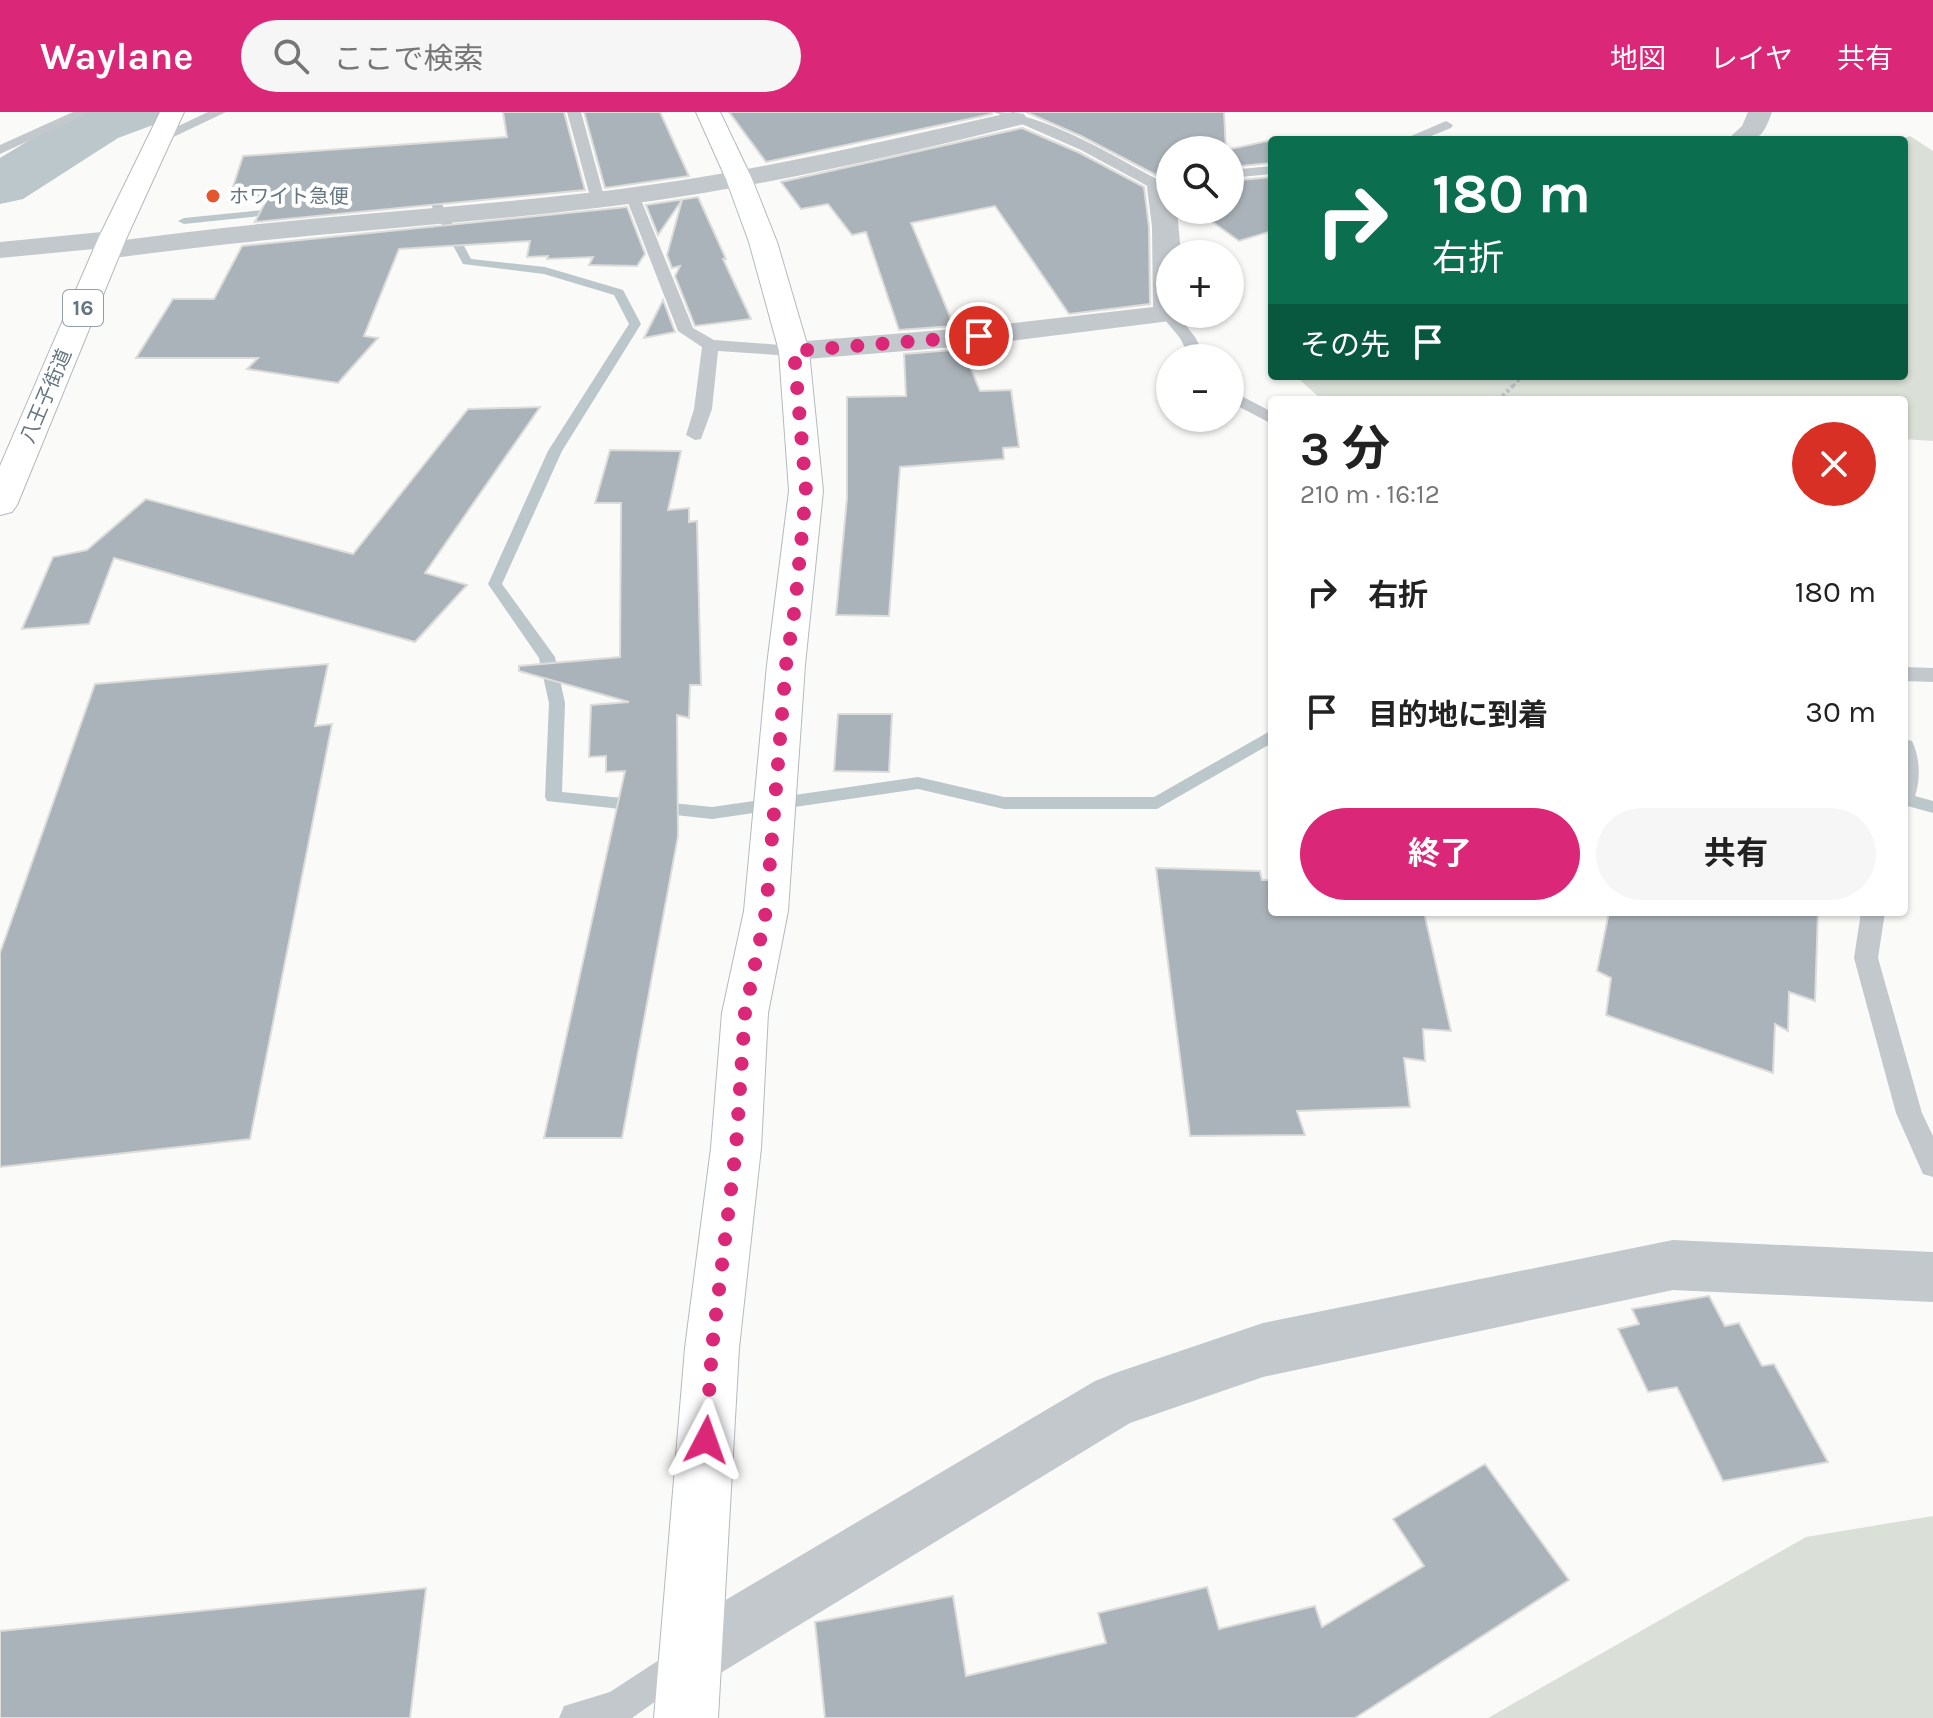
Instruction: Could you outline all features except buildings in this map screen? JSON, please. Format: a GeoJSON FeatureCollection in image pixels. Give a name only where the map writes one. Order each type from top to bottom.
{"type":"FeatureCollection","features":[{"type":"Feature","properties":{"kind":"main road"},"geometry":{"type":"LineString","coordinates":[[686,1718],[712,1348],[736,1148],[745,1013],[766,911],[806,491],[794,351],[763,242],[708,112]]}},
{"type":"Feature","properties":{"kind":"main road","name":"八王子街道"},"geometry":{"type":"LineString","coordinates":[[0,505],[109,245],[168,121]]}},
{"type":"Feature","properties":{"kind":"street"},"geometry":{"type":"LineString","coordinates":[[1745,136],[1753,130],[1760,112]]}},
{"type":"Feature","properties":{"kind":"street"},"geometry":{"type":"LineString","coordinates":[[0,250],[198,238],[598,200],[823,162],[1008,115]]}},
{"type":"Feature","properties":{"kind":"street"},"geometry":{"type":"LineString","coordinates":[[794,351],[979,336],[1156,315]]}},
{"type":"Feature","properties":{"kind":"street"},"geometry":{"type":"LineString","coordinates":[[692,1655],[1115,1401],[1263,1350],[1673,1265],[1933,1277]]}},
{"type":"Feature","properties":{"kind":"lane"},"geometry":{"type":"LineString","coordinates":[[0,150],[84,112]]}},
{"type":"Feature","properties":{"kind":"lane"},"geometry":{"type":"LineString","coordinates":[[168,121],[219,112]]}},
{"type":"Feature","properties":{"kind":"lane"},"geometry":{"type":"LineString","coordinates":[[574,112],[598,200]]}},
{"type":"Feature","properties":{"kind":"lane"},"geometry":{"type":"LineString","coordinates":[[1008,115],[1086,147],[1156,182]]}},
{"type":"Feature","properties":{"kind":"lane"},"geometry":{"type":"LineString","coordinates":[[1419,136],[1446,125]]}},
{"type":"Feature","properties":{"kind":"lane"},"geometry":{"type":"LineString","coordinates":[[1244,173],[1268,170]]}},
{"type":"Feature","properties":{"kind":"lane"},"geometry":{"type":"LineString","coordinates":[[632,195],[686,331],[710,345],[794,351]]}},
{"type":"Feature","properties":{"kind":"lane"},"geometry":{"type":"LineString","coordinates":[[695,435],[703,409],[710,345]]}},
{"type":"Feature","properties":{"kind":"lane"},"geometry":{"type":"LineString","coordinates":[[1244,403],[1268,417]]}},
{"type":"Feature","properties":{"kind":"lane"},"geometry":{"type":"LineString","coordinates":[[1908,674],[1933,675]]}},
{"type":"Feature","properties":{"kind":"lane"},"geometry":{"type":"LineString","coordinates":[[1872,916],[1866,958],[1909,1113],[1933,1165]]}},
{"type":"Feature","properties":{"kind":"lane"},"geometry":{"type":"LineString","coordinates":[[576,1718],[618,1707],[692,1655]]}},
{"type":"Feature","properties":{"kind":"path"},"geometry":{"type":"LineString","coordinates":[[1502,396],[1519,380]]}},
{"type":"Feature","properties":{"kind":"shaded area"},"geometry":{"type":"Polygon","coordinates":[[[1908,137],[1933,151],[1933,441],[1908,439],[1908,396],[1318,396],[1300,380],[1908,380],[1908,137]]]}},
{"type":"Feature","properties":{"kind":"shaded area"},"geometry":{"type":"Polygon","coordinates":[[[1933,1516],[1933,1718],[1488,1718],[1806,1537],[1933,1516]]]}},
{"type":"Feature","properties":{"kind":"waterway"},"geometry":{"type":"LineString","coordinates":[[0,185],[97,125],[132,112]]}},
{"type":"Feature","properties":{"kind":"waterway"},"geometry":{"type":"LineString","coordinates":[[417,199],[433,197],[467,262],[545,271],[619,293],[635,324],[555,451],[495,584],[547,657],[557,703],[553,797],[712,813],[918,783],[1004,803],[1157,803],[1268,738]]}},
{"type":"Feature","properties":{"kind":"waterway"},"geometry":{"type":"LineString","coordinates":[[184,221],[284,211]]}},
{"type":"Feature","properties":{"kind":"waterway"},"geometry":{"type":"LineString","coordinates":[[1908,800],[1933,807]]}},
{"type":"Feature","properties":{"kind":"place","name":"ホワイト急便"},"geometry":{"type":"Point","coordinates":[213,196]}},
{"type":"Feature","properties":{"kind":"route"},"geometry":{"type":"LineString","coordinates":[[706,1440],[712,1348],[736,1148],[745,1013],[766,911],[786,665],[806,491],[794,351],[979,336]]}}]}
